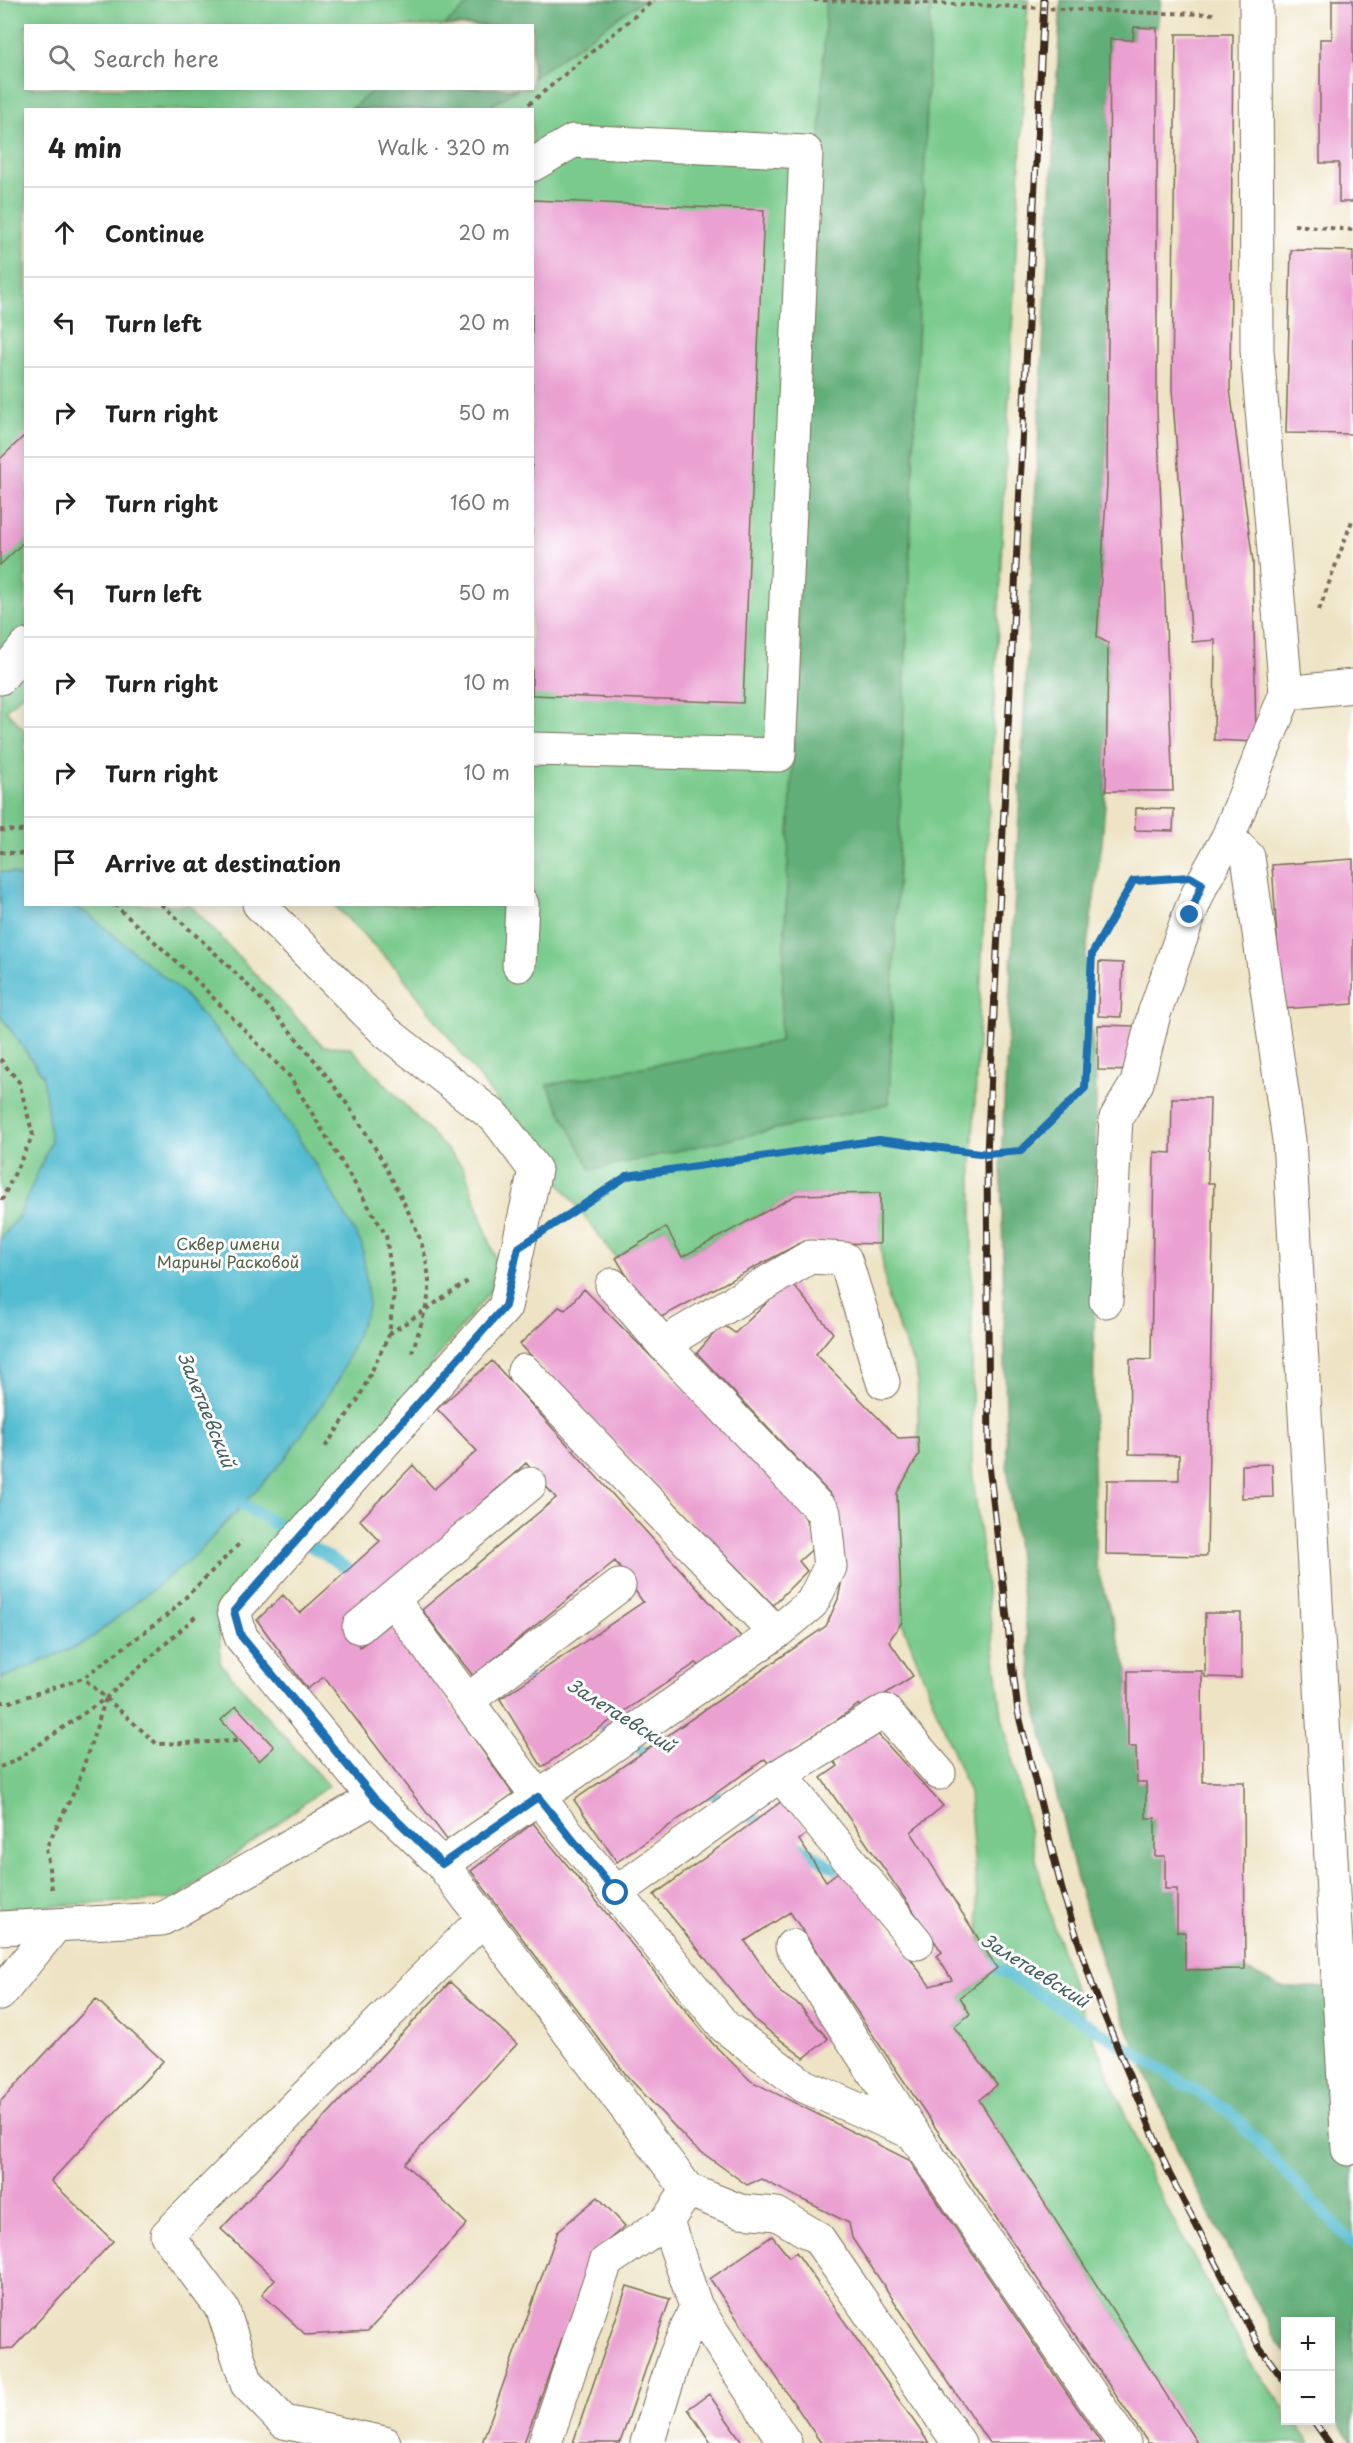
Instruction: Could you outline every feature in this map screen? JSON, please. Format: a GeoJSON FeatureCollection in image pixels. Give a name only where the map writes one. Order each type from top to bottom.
{"type":"FeatureCollection","features":[{"type":"Feature","properties":{"kind":"lane"},"geometry":{"type":"LineString","coordinates":[[1106,1301],[1116,1118],[1137,1083],[1154,1014],[1202,884],[1228,837],[1286,693],[1257,350],[1255,7]]}},
{"type":"Feature","properties":{"kind":"lane"},"geometry":{"type":"LineString","coordinates":[[534,164],[573,141],[806,152],[779,755],[534,749]]}},
{"type":"Feature","properties":{"kind":"lane"},"geometry":{"type":"LineString","coordinates":[[1286,693],[1353,686]]}},
{"type":"Feature","properties":{"kind":"lane"},"geometry":{"type":"LineString","coordinates":[[1228,837],[1248,858],[1289,1140],[1348,2149]]}},
{"type":"Feature","properties":{"kind":"lane"},"geometry":{"type":"LineString","coordinates":[[261,906],[386,1032],[496,1118],[535,1170],[505,1306],[234,1611],[241,1636],[374,1798],[442,1864],[688,2190],[740,2211],[777,2214],[818,2238],[959,2443]]}},
{"type":"Feature","properties":{"kind":"lane"},"geometry":{"type":"LineString","coordinates":[[519,965],[522,906]]}},
{"type":"Feature","properties":{"kind":"lane"},"geometry":{"type":"LineString","coordinates":[[663,1344],[810,1257],[844,1259],[883,1382]]}},
{"type":"Feature","properties":{"kind":"lane"},"geometry":{"type":"LineString","coordinates":[[442,1864],[776,1633],[812,1603],[830,1567],[824,1513],[663,1344],[612,1285]]}},
{"type":"Feature","properties":{"kind":"lane"},"geometry":{"type":"LineString","coordinates":[[524,1371],[776,1633]]}},
{"type":"Feature","properties":{"kind":"lane"},"geometry":{"type":"LineString","coordinates":[[359,1627],[530,1484]]}},
{"type":"Feature","properties":{"kind":"lane"},"geometry":{"type":"LineString","coordinates":[[468,1700],[619,1586]]}},
{"type":"Feature","properties":{"kind":"lane"},"geometry":{"type":"LineString","coordinates":[[393,1600],[538,1797],[725,2027],[804,2086],[913,2133]]}},
{"type":"Feature","properties":{"kind":"lane"},"geometry":{"type":"LineString","coordinates":[[616,1893],[780,1776],[885,1711],[939,1773]]}},
{"type":"Feature","properties":{"kind":"lane"},"geometry":{"type":"LineString","coordinates":[[780,1776],[917,1942]]}},
{"type":"Feature","properties":{"kind":"lane"},"geometry":{"type":"LineString","coordinates":[[0,1928],[162,1919],[374,1798]]}},
{"type":"Feature","properties":{"kind":"lane"},"geometry":{"type":"LineString","coordinates":[[384,2443],[284,2422],[247,2384],[223,2310],[167,2235],[483,1919]]}},
{"type":"Feature","properties":{"kind":"lane"},"geometry":{"type":"LineString","coordinates":[[0,1994],[56,1925]]}},
{"type":"Feature","properties":{"kind":"lane"},"geometry":{"type":"LineString","coordinates":[[792,1946],[913,2133],[1124,2443]]}},
{"type":"Feature","properties":{"kind":"lane"},"geometry":{"type":"LineString","coordinates":[[545,2443],[606,2262],[667,2221],[688,2190]]}},
{"type":"Feature","properties":{"kind":"lane"},"geometry":{"type":"LineString","coordinates":[[667,2221],[696,2307],[784,2443]]}},
{"type":"Feature","properties":{"kind":"lane"},"geometry":{"type":"LineString","coordinates":[[646,2443],[675,2357],[696,2307]]}},
{"type":"Feature","properties":{"kind":"path"},"geometry":{"type":"LineString","coordinates":[[524,108],[654,0]]}},
{"type":"Feature","properties":{"kind":"path"},"geometry":{"type":"LineString","coordinates":[[814,0],[1155,13],[1255,7]]}},
{"type":"Feature","properties":{"kind":"path"},"geometry":{"type":"LineString","coordinates":[[1256,217],[1299,226],[1353,230]]}},
{"type":"Feature","properties":{"kind":"path"},"geometry":{"type":"LineString","coordinates":[[1316,618],[1353,518]]}},
{"type":"Feature","properties":{"kind":"path"},"geometry":{"type":"LineString","coordinates":[[0,830],[24,831]]}},
{"type":"Feature","properties":{"kind":"path"},"geometry":{"type":"LineString","coordinates":[[0,852],[24,854]]}},
{"type":"Feature","properties":{"kind":"path"},"geometry":{"type":"LineString","coordinates":[[389,1335],[627,1176],[879,1140],[987,1154],[1021,1151],[1085,1088],[1092,954],[1133,881],[1190,877],[1202,884]]}},
{"type":"Feature","properties":{"kind":"path"},"geometry":{"type":"LineString","coordinates":[[116,906],[195,979],[290,1077],[386,1235],[394,1292],[389,1335],[359,1398],[321,1453]]}},
{"type":"Feature","properties":{"kind":"path"},"geometry":{"type":"LineString","coordinates":[[163,906],[225,960],[318,1062],[386,1165],[424,1244],[430,1285],[411,1357]]}},
{"type":"Feature","properties":{"kind":"path"},"geometry":{"type":"LineString","coordinates":[[0,1059],[19,1082],[33,1135],[0,1204]]}},
{"type":"Feature","properties":{"kind":"path"},"geometry":{"type":"LineString","coordinates":[[0,1702],[10,1702],[84,1678],[170,1612],[244,1538]]}},
{"type":"Feature","properties":{"kind":"path"},"geometry":{"type":"LineString","coordinates":[[0,1767],[15,1761],[106,1698],[203,1609]]}},
{"type":"Feature","properties":{"kind":"path"},"geometry":{"type":"LineString","coordinates":[[84,1678],[157,1744],[240,1741]]}},
{"type":"Feature","properties":{"kind":"path"},"geometry":{"type":"LineString","coordinates":[[56,1925],[46,1848],[77,1786],[106,1698]]}},
{"type":"Feature","properties":{"kind":"green space","name":"Сквер имени Марины Расковой"},"geometry":{"type":"Polygon","coordinates":[[[0,0],[1028,0],[972,1163],[972,1469],[1002,1716],[1045,1897],[1076,1996],[1154,2184],[1249,2360],[1281,2404],[1281,2425],[1297,2425],[1310,2443],[1197,2443],[979,2100],[997,2085],[954,2027],[970,2014],[960,1997],[997,1968],[980,1939],[969,1793],[902,1622],[897,1493],[919,1454],[917,1373],[888,1300],[880,1244],[880,1193],[796,1195],[682,1257],[666,1227],[616,1258],[398,970],[335,906],[534,906],[534,108],[24,108],[24,692],[6,710],[24,730],[24,906],[191,906],[323,1046],[350,1047],[464,1168],[495,1257],[492,1289],[369,1443],[219,1608],[220,1663],[328,1786],[175,1899],[0,1909],[0,0]]]}},
{"type":"Feature","properties":{"kind":"green space"},"geometry":{"type":"Polygon","coordinates":[[[473,0],[643,0],[534,76],[534,24],[446,24],[473,0]]]}},
{"type":"Feature","properties":{"kind":"green space"},"geometry":{"type":"Polygon","coordinates":[[[826,0],[931,0],[889,1104],[591,1170],[547,1085],[780,1041],[826,0]]]}},
{"type":"Feature","properties":{"kind":"green space"},"geometry":{"type":"Polygon","coordinates":[[[1061,0],[1161,0],[1157,28],[1134,27],[1133,40],[1110,40],[1107,484],[1097,637],[1108,643],[1106,791],[1102,843],[1085,960],[1096,1079],[1093,1464],[1096,1565],[1128,1671],[1128,1747],[1136,1747],[1137,1782],[1146,1782],[1165,1856],[1166,1889],[1177,1889],[1177,1932],[1185,1932],[1185,1970],[1245,1969],[1284,1988],[1353,1986],[1353,2443],[1335,2418],[1335,2317],[1281,2317],[1281,2346],[1276,2339],[1183,2163],[1108,1981],[1077,1880],[1035,1704],[1007,1464],[1001,1163],[1061,0]]]}},
{"type":"Feature","properties":{"kind":"green space"},"geometry":{"type":"Polygon","coordinates":[[[373,90],[515,90],[488,108],[352,108],[373,90]]]}},
{"type":"Feature","properties":{"kind":"water"},"geometry":{"type":"Polygon","coordinates":[[[0,872],[13,873],[24,879],[24,906],[73,906],[88,914],[182,992],[265,1087],[319,1170],[362,1245],[369,1305],[339,1379],[285,1459],[197,1554],[85,1643],[0,1679],[0,1240],[20,1214],[51,1142],[43,1076],[0,1015],[0,872]]]}},
{"type":"Feature","properties":{"kind":"building"},"geometry":{"type":"Polygon","coordinates":[[[1332,0],[1353,0],[1353,202],[1339,202],[1339,163],[1320,163],[1320,39],[1332,39],[1332,0]]]}},
{"type":"Feature","properties":{"kind":"building"},"geometry":{"type":"Polygon","coordinates":[[[1134,27],[1157,28],[1157,410],[1173,791],[1106,791],[1108,643],[1097,637],[1107,484],[1110,39],[1133,40],[1134,27]]]}},
{"type":"Feature","properties":{"kind":"building"},"geometry":{"type":"Polygon","coordinates":[[[1176,34],[1233,34],[1230,389],[1253,562],[1256,742],[1214,740],[1215,640],[1192,642],[1172,389],[1176,34]]]}},
{"type":"Feature","properties":{"kind":"building"},"geometry":{"type":"Polygon","coordinates":[[[534,200],[764,210],[743,703],[534,695],[534,200]]]}},
{"type":"Feature","properties":{"kind":"building"},"geometry":{"type":"Polygon","coordinates":[[[1291,250],[1353,251],[1353,434],[1286,433],[1291,250]]]}},
{"type":"Feature","properties":{"kind":"building"},"geometry":{"type":"Polygon","coordinates":[[[24,436],[24,542],[0,565],[0,459],[24,436]]]}},
{"type":"Feature","properties":{"kind":"building"},"geometry":{"type":"Polygon","coordinates":[[[1136,808],[1174,809],[1173,831],[1135,830],[1136,808]]]}},
{"type":"Feature","properties":{"kind":"building"},"geometry":{"type":"Polygon","coordinates":[[[1353,859],[1353,1004],[1282,1009],[1272,865],[1353,859]]]}},
{"type":"Feature","properties":{"kind":"building"},"geometry":{"type":"Polygon","coordinates":[[[1099,962],[1123,963],[1121,1017],[1098,1016],[1099,962]]]}},
{"type":"Feature","properties":{"kind":"building"},"geometry":{"type":"Polygon","coordinates":[[[1098,1025],[1137,1026],[1136,1071],[1098,1070],[1098,1025]]]}},
{"type":"Feature","properties":{"kind":"building"},"geometry":{"type":"Polygon","coordinates":[[[1172,1098],[1210,1098],[1208,1183],[1214,1183],[1207,1556],[1106,1554],[1107,1480],[1179,1480],[1179,1455],[1129,1454],[1130,1359],[1151,1360],[1154,1152],[1171,1153],[1172,1098]]]}},
{"type":"Feature","properties":{"kind":"building"},"geometry":{"type":"Polygon","coordinates":[[[880,1193],[880,1244],[802,1242],[654,1321],[616,1258],[666,1227],[682,1257],[796,1195],[880,1193]]]}},
{"type":"Feature","properties":{"kind":"building"},"geometry":{"type":"Polygon","coordinates":[[[790,1281],[833,1333],[816,1354],[898,1438],[918,1437],[919,1454],[897,1493],[902,1622],[889,1641],[913,1676],[862,1709],[859,1704],[771,1767],[765,1759],[617,1862],[574,1800],[826,1626],[838,1599],[843,1575],[833,1497],[697,1353],[722,1324],[735,1333],[790,1281]]]}},
{"type":"Feature","properties":{"kind":"building"},"geometry":{"type":"Polygon","coordinates":[[[584,1289],[800,1506],[817,1545],[799,1561],[807,1571],[773,1605],[520,1344],[559,1307],[565,1310],[584,1289]]]}},
{"type":"Feature","properties":{"kind":"building"},"geometry":{"type":"Polygon","coordinates":[[[492,1361],[743,1639],[703,1669],[696,1663],[542,1767],[500,1699],[643,1602],[615,1561],[473,1676],[422,1610],[556,1498],[526,1463],[344,1626],[360,1647],[392,1622],[513,1794],[448,1841],[324,1677],[307,1689],[257,1620],[283,1595],[300,1613],[380,1541],[360,1520],[413,1465],[434,1489],[477,1451],[437,1409],[492,1361]]]}},
{"type":"Feature","properties":{"kind":"building"},"geometry":{"type":"Polygon","coordinates":[[[1272,1464],[1273,1497],[1242,1498],[1242,1465],[1272,1464]]]}},
{"type":"Feature","properties":{"kind":"building"},"geometry":{"type":"Polygon","coordinates":[[[1205,1613],[1241,1613],[1241,1678],[1205,1677],[1205,1613]]]}},
{"type":"Feature","properties":{"kind":"building"},"geometry":{"type":"Polygon","coordinates":[[[1128,1671],[1202,1671],[1203,1782],[1244,1782],[1245,1969],[1185,1970],[1185,1932],[1177,1932],[1177,1889],[1165,1889],[1165,1856],[1155,1856],[1155,1818],[1146,1818],[1146,1782],[1137,1782],[1136,1747],[1128,1747],[1128,1671]]]}},
{"type":"Feature","properties":{"kind":"building"},"geometry":{"type":"Polygon","coordinates":[[[236,1706],[274,1747],[259,1761],[221,1720],[236,1706]]]}},
{"type":"Feature","properties":{"kind":"building"},"geometry":{"type":"Polygon","coordinates":[[[874,1730],[943,1806],[911,1832],[997,1968],[960,1997],[970,2014],[954,2027],[997,2085],[979,2100],[1197,2443],[1148,2443],[790,1912],[745,1941],[781,1993],[800,2006],[828,2039],[804,2058],[756,2021],[654,1895],[782,1801],[809,1832],[799,1840],[826,1881],[845,1867],[930,1986],[952,1980],[937,1956],[942,1952],[821,1778],[838,1766],[831,1758],[874,1730]]]}},
{"type":"Feature","properties":{"kind":"building"},"geometry":{"type":"Polygon","coordinates":[[[533,1823],[712,2043],[751,2081],[909,2160],[1101,2443],[989,2443],[852,2238],[849,2223],[761,2179],[747,2185],[693,2146],[627,2076],[471,1871],[533,1823]]]}},
{"type":"Feature","properties":{"kind":"building"},"geometry":{"type":"Polygon","coordinates":[[[450,1982],[517,2044],[405,2164],[467,2224],[368,2331],[306,2335],[262,2294],[275,2279],[221,2229],[450,1982]]]}},
{"type":"Feature","properties":{"kind":"building"},"geometry":{"type":"Polygon","coordinates":[[[96,1999],[163,2061],[51,2181],[113,2241],[13,2348],[0,2349],[0,2102],[96,1999]]]}},
{"type":"Feature","properties":{"kind":"building"},"geometry":{"type":"Polygon","coordinates":[[[598,2197],[625,2226],[593,2253],[524,2443],[482,2443],[558,2231],[598,2197]]]}},
{"type":"Feature","properties":{"kind":"building"},"geometry":{"type":"Polygon","coordinates":[[[772,2236],[789,2257],[796,2252],[929,2443],[821,2443],[710,2279],[772,2236]]]}},
{"type":"Feature","properties":{"kind":"building"},"geometry":{"type":"Polygon","coordinates":[[[627,2286],[670,2299],[620,2443],[573,2443],[627,2286]]]}},
{"type":"Feature","properties":{"kind":"building"},"geometry":{"type":"Polygon","coordinates":[[[709,2394],[743,2443],[711,2443],[688,2409],[709,2394]]]}},
{"type":"Feature","properties":{"kind":"waterway","name":"Залетаевский"},"geometry":{"type":"LineString","coordinates":[[230,1496],[361,1577]]}},
{"type":"Feature","properties":{"kind":"waterway","name":"Залетаевский"},"geometry":{"type":"LineString","coordinates":[[480,1650],[542,1688]]}},
{"type":"Feature","properties":{"kind":"waterway","name":"Залетаевский"},"geometry":{"type":"LineString","coordinates":[[590,1718],[657,1759]]}},
{"type":"Feature","properties":{"kind":"waterway","name":"Залетаевский"},"geometry":{"type":"LineString","coordinates":[[700,1786],[770,1828]]}},
{"type":"Feature","properties":{"kind":"waterway","name":"Залетаевский"},"geometry":{"type":"LineString","coordinates":[[792,1842],[849,1877]]}},
{"type":"Feature","properties":{"kind":"waterway","name":"Залетаевский"},"geometry":{"type":"LineString","coordinates":[[984,1960],[1230,2112],[1353,2244]]}},
{"type":"Feature","properties":{"kind":"railway"},"geometry":{"type":"LineString","coordinates":[[1044,0],[987,1154],[989,1465],[1018,1712],[1062,1890],[1094,1990],[1169,2173],[1260,2348],[1281,2376]]}},
{"type":"Feature","properties":{"kind":"railway"},"geometry":{"type":"LineString","coordinates":[[1316,2425],[1329,2443]]}},
{"type":"Feature","properties":{"kind":"route"},"geometry":{"type":"LineString","coordinates":[[616,1893],[538,1797],[442,1864],[374,1798],[241,1636],[234,1611],[505,1306],[518,1248],[627,1176],[879,1140],[987,1154],[1021,1151],[1085,1088],[1092,954],[1133,881],[1190,877],[1202,884],[1190,915]]}}]}
